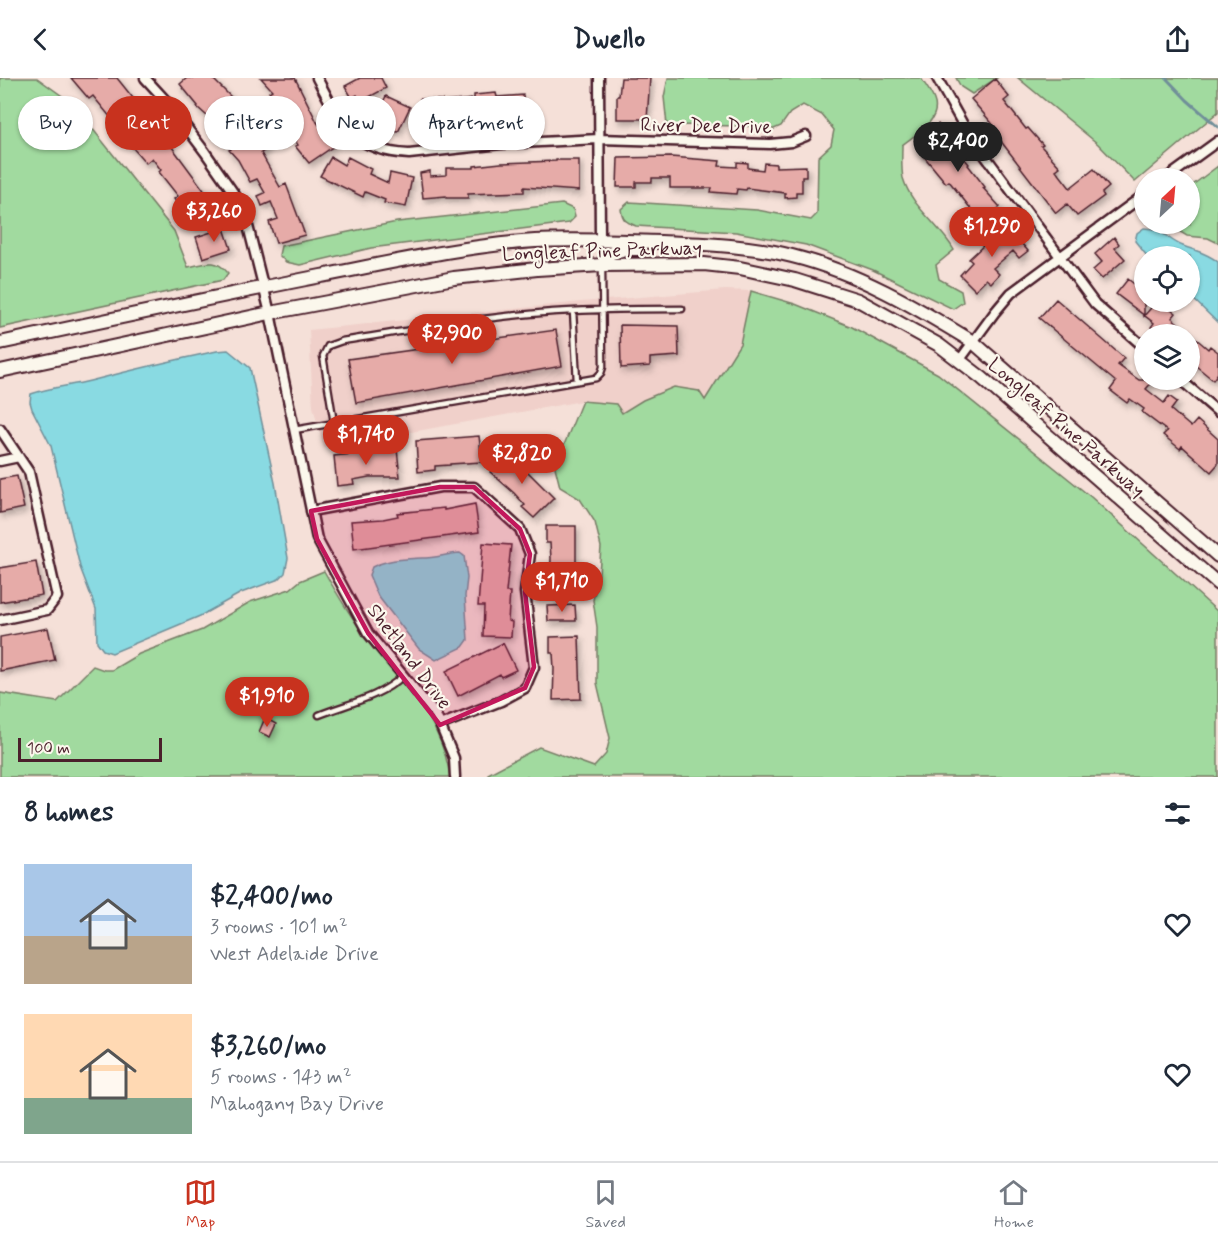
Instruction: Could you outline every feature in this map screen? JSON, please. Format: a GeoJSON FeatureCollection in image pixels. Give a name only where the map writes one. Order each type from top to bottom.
{"type":"FeatureCollection","features":[{"type":"Feature","properties":{"kind":"main road","name":"Longleaf Pine Parkway"},"geometry":{"type":"LineString","coordinates":[[0,343],[263,287],[449,251],[535,242],[600,240],[737,246],[793,256],[847,273],[929,315],[973,342],[1218,556]]}},
{"type":"Feature","properties":{"kind":"main road"},"geometry":{"type":"LineString","coordinates":[[602,265],[608,254],[625,249],[732,253],[737,246]]}},
{"type":"Feature","properties":{"kind":"main road","name":"Longleaf Pine Parkway"},"geometry":{"type":"LineString","coordinates":[[0,371],[454,278],[602,265],[704,264],[740,268],[795,280],[858,300],[939,345],[1218,584]]}},
{"type":"Feature","properties":{"kind":"street","name":"Shetland Drive"},"geometry":{"type":"LineString","coordinates":[[145,78],[168,103],[235,195],[245,214],[270,314],[317,539],[368,633],[436,716],[454,758],[455,777]]}},
{"type":"Feature","properties":{"kind":"street","name":"River Dee Drive"},"geometry":{"type":"LineString","coordinates":[[317,78],[345,126],[359,140],[374,149],[409,154],[501,144],[599,139],[770,144],[791,142],[806,136]]}},
{"type":"Feature","properties":{"kind":"street"},"geometry":{"type":"LineString","coordinates":[[599,78],[600,240]]}},
{"type":"Feature","properties":{"kind":"street"},"geometry":{"type":"LineString","coordinates":[[937,78],[966,130],[1095,304],[1134,338]]}},
{"type":"Feature","properties":{"kind":"street"},"geometry":{"type":"LineString","coordinates":[[1181,168],[1218,141]]}},
{"type":"Feature","properties":{"kind":"street"},"geometry":{"type":"LineString","coordinates":[[959,361],[1011,293],[1134,202]]}},
{"type":"Feature","properties":{"kind":"street"},"geometry":{"type":"LineString","coordinates":[[1193,390],[1218,412]]}},
{"type":"Feature","properties":{"kind":"street"},"geometry":{"type":"LineString","coordinates":[[0,429],[29,472],[57,597],[47,610],[0,620]]}},
{"type":"Feature","properties":{"kind":"street"},"geometry":{"type":"LineString","coordinates":[[0,461],[19,457]]}},
{"type":"Feature","properties":{"kind":"street"},"geometry":{"type":"LineString","coordinates":[[311,511],[440,487],[474,487],[520,529],[530,554],[525,592],[534,667],[530,678],[525,688],[517,693],[440,724]]}},
{"type":"Feature","properties":{"kind":"lane"},"geometry":{"type":"LineString","coordinates":[[294,430],[596,378],[602,373],[603,367],[602,265]]}},
{"type":"Feature","properties":{"kind":"lane"},"geometry":{"type":"LineString","coordinates":[[334,423],[323,356],[328,345],[455,323],[573,311],[682,309]]}},
{"type":"Feature","properties":{"kind":"lane"},"geometry":{"type":"LineString","coordinates":[[573,311],[577,381]]}},
{"type":"Feature","properties":{"kind":"lane"},"geometry":{"type":"LineString","coordinates":[[319,715],[375,695],[391,687],[403,676]]}},
{"type":"Feature","properties":{"kind":"highlighted area"},"geometry":{"type":"Polygon","coordinates":[[[440,487],[474,487],[520,529],[530,554],[525,592],[534,667],[525,688],[440,725],[368,633],[317,539],[311,511],[440,487]]]}},
{"type":"Feature","properties":{"kind":"shaded area"},"geometry":{"type":"Polygon","coordinates":[[[725,290],[751,291],[740,344],[704,400],[622,414],[587,400],[324,448],[313,407],[309,330],[581,302],[725,290]]]}},
{"type":"Feature","properties":{"kind":"green space"},"geometry":{"type":"Polygon","coordinates":[[[0,78],[37,78],[62,96],[18,96],[18,150],[93,150],[93,129],[105,144],[105,150],[109,150],[174,231],[188,267],[214,263],[228,273],[223,280],[0,328],[0,78]]]}},
{"type":"Feature","properties":{"kind":"green space"},"geometry":{"type":"Polygon","coordinates":[[[668,78],[921,78],[934,100],[934,114],[926,126],[902,145],[903,178],[907,189],[919,207],[954,250],[936,265],[939,279],[961,291],[963,302],[953,309],[873,270],[806,245],[736,232],[636,226],[627,222],[622,216],[621,209],[629,202],[757,210],[811,220],[817,214],[818,157],[831,145],[834,130],[822,115],[803,105],[790,113],[781,126],[774,129],[747,126],[667,125],[664,97],[668,78]]]}},
{"type":"Feature","properties":{"kind":"green space"},"geometry":{"type":"Polygon","coordinates":[[[956,78],[997,78],[972,94],[961,87],[956,78]]]}},
{"type":"Feature","properties":{"kind":"green space"},"geometry":{"type":"Polygon","coordinates":[[[1018,78],[1218,78],[1218,112],[1152,168],[1134,168],[1134,181],[1098,144],[1018,78]]]}},
{"type":"Feature","properties":{"kind":"green space"},"geometry":{"type":"Polygon","coordinates":[[[1218,166],[1218,243],[1208,238],[1184,234],[1200,234],[1200,180],[1218,166]]]}},
{"type":"Feature","properties":{"kind":"green space"},"geometry":{"type":"Polygon","coordinates":[[[562,204],[573,209],[575,217],[569,223],[371,248],[300,265],[286,262],[279,255],[281,246],[397,222],[562,204]]]}},
{"type":"Feature","properties":{"kind":"green space"},"geometry":{"type":"Polygon","coordinates":[[[751,291],[795,304],[852,327],[938,374],[1091,497],[1218,612],[1218,777],[488,777],[488,774],[539,747],[594,767],[606,754],[610,738],[597,683],[597,627],[593,600],[599,574],[601,547],[595,522],[580,499],[560,487],[555,467],[582,401],[616,404],[622,413],[643,400],[674,387],[699,391],[705,400],[740,344],[751,291]]]}},
{"type":"Feature","properties":{"kind":"green space"},"geometry":{"type":"Polygon","coordinates":[[[324,571],[360,629],[406,685],[429,718],[445,755],[450,777],[0,777],[0,693],[57,702],[93,666],[112,670],[139,654],[202,630],[250,602],[290,589],[300,581],[324,571]]]}},
{"type":"Feature","properties":{"kind":"water"},"geometry":{"type":"Polygon","coordinates":[[[1137,234],[1163,234],[1184,246],[1139,246],[1135,241],[1137,234]]]}},
{"type":"Feature","properties":{"kind":"water"},"geometry":{"type":"Polygon","coordinates":[[[1200,252],[1218,262],[1218,323],[1200,306],[1200,252]]]}},
{"type":"Feature","properties":{"kind":"water"},"geometry":{"type":"Polygon","coordinates":[[[228,350],[250,368],[275,483],[288,558],[285,573],[279,579],[241,593],[200,616],[112,653],[103,650],[97,642],[96,609],[80,567],[51,446],[32,409],[31,394],[228,350]]]}},
{"type":"Feature","properties":{"kind":"water"},"geometry":{"type":"Polygon","coordinates":[[[460,553],[464,556],[467,578],[465,596],[468,640],[463,647],[436,660],[419,649],[378,596],[369,575],[372,567],[384,562],[460,553]]]}},
{"type":"Feature","properties":{"kind":"building"},"geometry":{"type":"Polygon","coordinates":[[[71,78],[117,78],[131,96],[105,96],[105,111],[93,96],[86,96],[71,78]]]}},
{"type":"Feature","properties":{"kind":"building"},"geometry":{"type":"Polygon","coordinates":[[[187,78],[212,78],[230,96],[204,96],[204,113],[180,84],[187,78]]]}},
{"type":"Feature","properties":{"kind":"building"},"geometry":{"type":"Polygon","coordinates":[[[261,78],[295,78],[304,96],[272,96],[269,92],[272,90],[261,78]]]}},
{"type":"Feature","properties":{"kind":"building"},"geometry":{"type":"Polygon","coordinates":[[[360,78],[381,78],[386,88],[371,96],[351,96],[345,86],[360,78]]]}},
{"type":"Feature","properties":{"kind":"building"},"geometry":{"type":"Polygon","coordinates":[[[621,78],[650,78],[647,119],[617,119],[617,96],[619,96],[621,78]]]}},
{"type":"Feature","properties":{"kind":"building"},"geometry":{"type":"Polygon","coordinates":[[[995,79],[1009,97],[1004,101],[1060,167],[1056,170],[1070,188],[1094,169],[1109,187],[1102,193],[1104,196],[1077,216],[1067,204],[1056,213],[993,131],[996,128],[971,99],[995,79]]]}},
{"type":"Feature","properties":{"kind":"building"},"geometry":{"type":"Polygon","coordinates":[[[496,93],[497,96],[474,96],[496,93]]]}},
{"type":"Feature","properties":{"kind":"building"},"geometry":{"type":"Polygon","coordinates":[[[304,96],[316,120],[316,150],[328,150],[309,163],[298,150],[304,150],[304,96]]]}},
{"type":"Feature","properties":{"kind":"building"},"geometry":{"type":"Polygon","coordinates":[[[396,101],[408,106],[408,111],[398,132],[396,131],[396,101]]]}},
{"type":"Feature","properties":{"kind":"building"},"geometry":{"type":"Polygon","coordinates":[[[938,124],[969,164],[985,187],[983,188],[1000,207],[986,221],[977,212],[975,214],[949,181],[946,183],[917,148],[934,134],[931,130],[938,124]]]}},
{"type":"Feature","properties":{"kind":"building"},"geometry":{"type":"Polygon","coordinates":[[[135,150],[174,150],[212,204],[202,210],[207,221],[196,228],[181,205],[179,206],[174,199],[178,196],[159,172],[161,170],[152,158],[146,163],[135,150]]]}},
{"type":"Feature","properties":{"kind":"building"},"geometry":{"type":"Polygon","coordinates":[[[229,150],[265,150],[261,153],[280,187],[286,184],[305,235],[276,243],[269,222],[278,219],[271,202],[262,206],[258,196],[265,193],[257,179],[250,182],[238,160],[229,150]]]}},
{"type":"Feature","properties":{"kind":"building"},"geometry":{"type":"Polygon","coordinates":[[[331,157],[344,165],[348,157],[371,169],[369,174],[388,183],[390,173],[412,178],[406,207],[384,203],[385,200],[365,192],[363,197],[320,176],[331,157]]]}},
{"type":"Feature","properties":{"kind":"building"},"geometry":{"type":"Polygon","coordinates":[[[671,157],[720,161],[719,166],[737,167],[737,162],[748,163],[748,168],[763,170],[764,163],[776,164],[776,167],[806,166],[806,177],[802,177],[802,192],[796,192],[796,197],[785,198],[785,193],[747,188],[746,190],[737,189],[736,194],[711,192],[712,188],[670,188],[670,178],[652,178],[652,182],[636,182],[636,187],[617,187],[618,158],[671,157]]]}},
{"type":"Feature","properties":{"kind":"building"},"geometry":{"type":"Polygon","coordinates":[[[579,160],[579,191],[524,187],[524,192],[468,194],[468,198],[446,198],[446,196],[423,198],[420,173],[430,171],[430,176],[446,175],[446,168],[474,168],[474,166],[501,163],[579,160]]]}},
{"type":"Feature","properties":{"kind":"building"},"geometry":{"type":"Polygon","coordinates":[[[224,228],[231,249],[203,258],[196,237],[224,228]]]}},
{"type":"Feature","properties":{"kind":"building"},"geometry":{"type":"Polygon","coordinates":[[[1002,228],[1006,233],[1010,230],[1028,251],[1019,258],[1013,251],[993,268],[999,274],[991,283],[986,279],[975,290],[960,275],[972,262],[969,259],[1002,228]]]}},
{"type":"Feature","properties":{"kind":"building"},"geometry":{"type":"Polygon","coordinates":[[[1114,237],[1119,244],[1115,248],[1125,259],[1102,279],[1093,270],[1102,262],[1095,254],[1114,237]]]}},
{"type":"Feature","properties":{"kind":"building"},"geometry":{"type":"Polygon","coordinates":[[[1128,279],[1134,284],[1134,308],[1116,294],[1128,279]]]}},
{"type":"Feature","properties":{"kind":"building"},"geometry":{"type":"Polygon","coordinates":[[[1056,299],[1124,358],[1118,365],[1134,376],[1134,390],[1147,390],[1164,403],[1169,396],[1177,402],[1171,410],[1191,427],[1197,420],[1218,439],[1218,464],[1211,472],[1182,446],[1180,449],[1163,435],[1167,431],[1142,412],[1144,409],[1130,399],[1127,403],[1110,390],[1116,382],[1039,318],[1056,299]]]}},
{"type":"Feature","properties":{"kind":"building"},"geometry":{"type":"Polygon","coordinates":[[[1147,312],[1175,312],[1172,318],[1179,324],[1153,324],[1144,316],[1147,312]]]}},
{"type":"Feature","properties":{"kind":"building"},"geometry":{"type":"Polygon","coordinates":[[[620,325],[678,326],[679,356],[650,358],[650,366],[621,368],[620,325]]]}},
{"type":"Feature","properties":{"kind":"building"},"geometry":{"type":"Polygon","coordinates":[[[556,330],[562,366],[356,403],[348,359],[556,330]]]}},
{"type":"Feature","properties":{"kind":"building"},"geometry":{"type":"Polygon","coordinates":[[[1200,342],[1208,349],[1210,346],[1218,352],[1218,373],[1213,380],[1200,369],[1200,342]]]}},
{"type":"Feature","properties":{"kind":"building"},"geometry":{"type":"Polygon","coordinates":[[[479,436],[482,462],[435,466],[435,470],[418,472],[416,441],[479,436]]]}},
{"type":"Feature","properties":{"kind":"building"},"geometry":{"type":"Polygon","coordinates":[[[397,449],[400,477],[369,477],[353,480],[354,484],[337,486],[334,456],[397,449]]]}},
{"type":"Feature","properties":{"kind":"building"},"geometry":{"type":"Polygon","coordinates":[[[509,453],[554,498],[534,518],[522,507],[525,505],[514,493],[490,472],[509,453]]]}},
{"type":"Feature","properties":{"kind":"building"},"geometry":{"type":"Polygon","coordinates":[[[17,476],[24,508],[0,513],[0,479],[17,476]]]}},
{"type":"Feature","properties":{"kind":"building"},"geometry":{"type":"Polygon","coordinates":[[[475,504],[479,532],[354,549],[351,521],[383,519],[398,516],[397,513],[444,508],[444,510],[475,504]]]}},
{"type":"Feature","properties":{"kind":"building"},"geometry":{"type":"Polygon","coordinates":[[[546,526],[576,526],[576,589],[550,589],[551,558],[550,543],[546,543],[546,526]]]}},
{"type":"Feature","properties":{"kind":"building"},"geometry":{"type":"Polygon","coordinates":[[[483,543],[511,545],[506,592],[510,592],[508,621],[512,622],[511,637],[483,636],[484,606],[478,606],[483,543]]]}},
{"type":"Feature","properties":{"kind":"building"},"geometry":{"type":"Polygon","coordinates":[[[36,562],[42,595],[0,602],[0,568],[36,562]]]}},
{"type":"Feature","properties":{"kind":"building"},"geometry":{"type":"Polygon","coordinates":[[[575,605],[576,621],[548,621],[547,606],[575,605]]]}},
{"type":"Feature","properties":{"kind":"building"},"geometry":{"type":"Polygon","coordinates":[[[48,628],[55,660],[0,671],[0,637],[48,628]]]}},
{"type":"Feature","properties":{"kind":"building"},"geometry":{"type":"Polygon","coordinates":[[[579,636],[581,699],[553,700],[554,669],[553,653],[550,653],[550,637],[579,636]]]}},
{"type":"Feature","properties":{"kind":"building"},"geometry":{"type":"Polygon","coordinates":[[[503,643],[516,670],[501,677],[500,674],[458,696],[446,671],[503,643]]]}},
{"type":"Feature","properties":{"kind":"building"},"geometry":{"type":"Polygon","coordinates":[[[265,718],[276,724],[270,737],[259,732],[265,718]]]}},
{"type":"Feature","properties":{"kind":"waterway"},"geometry":{"type":"LineString","coordinates":[[1166,78],[1218,127]]}}]}
